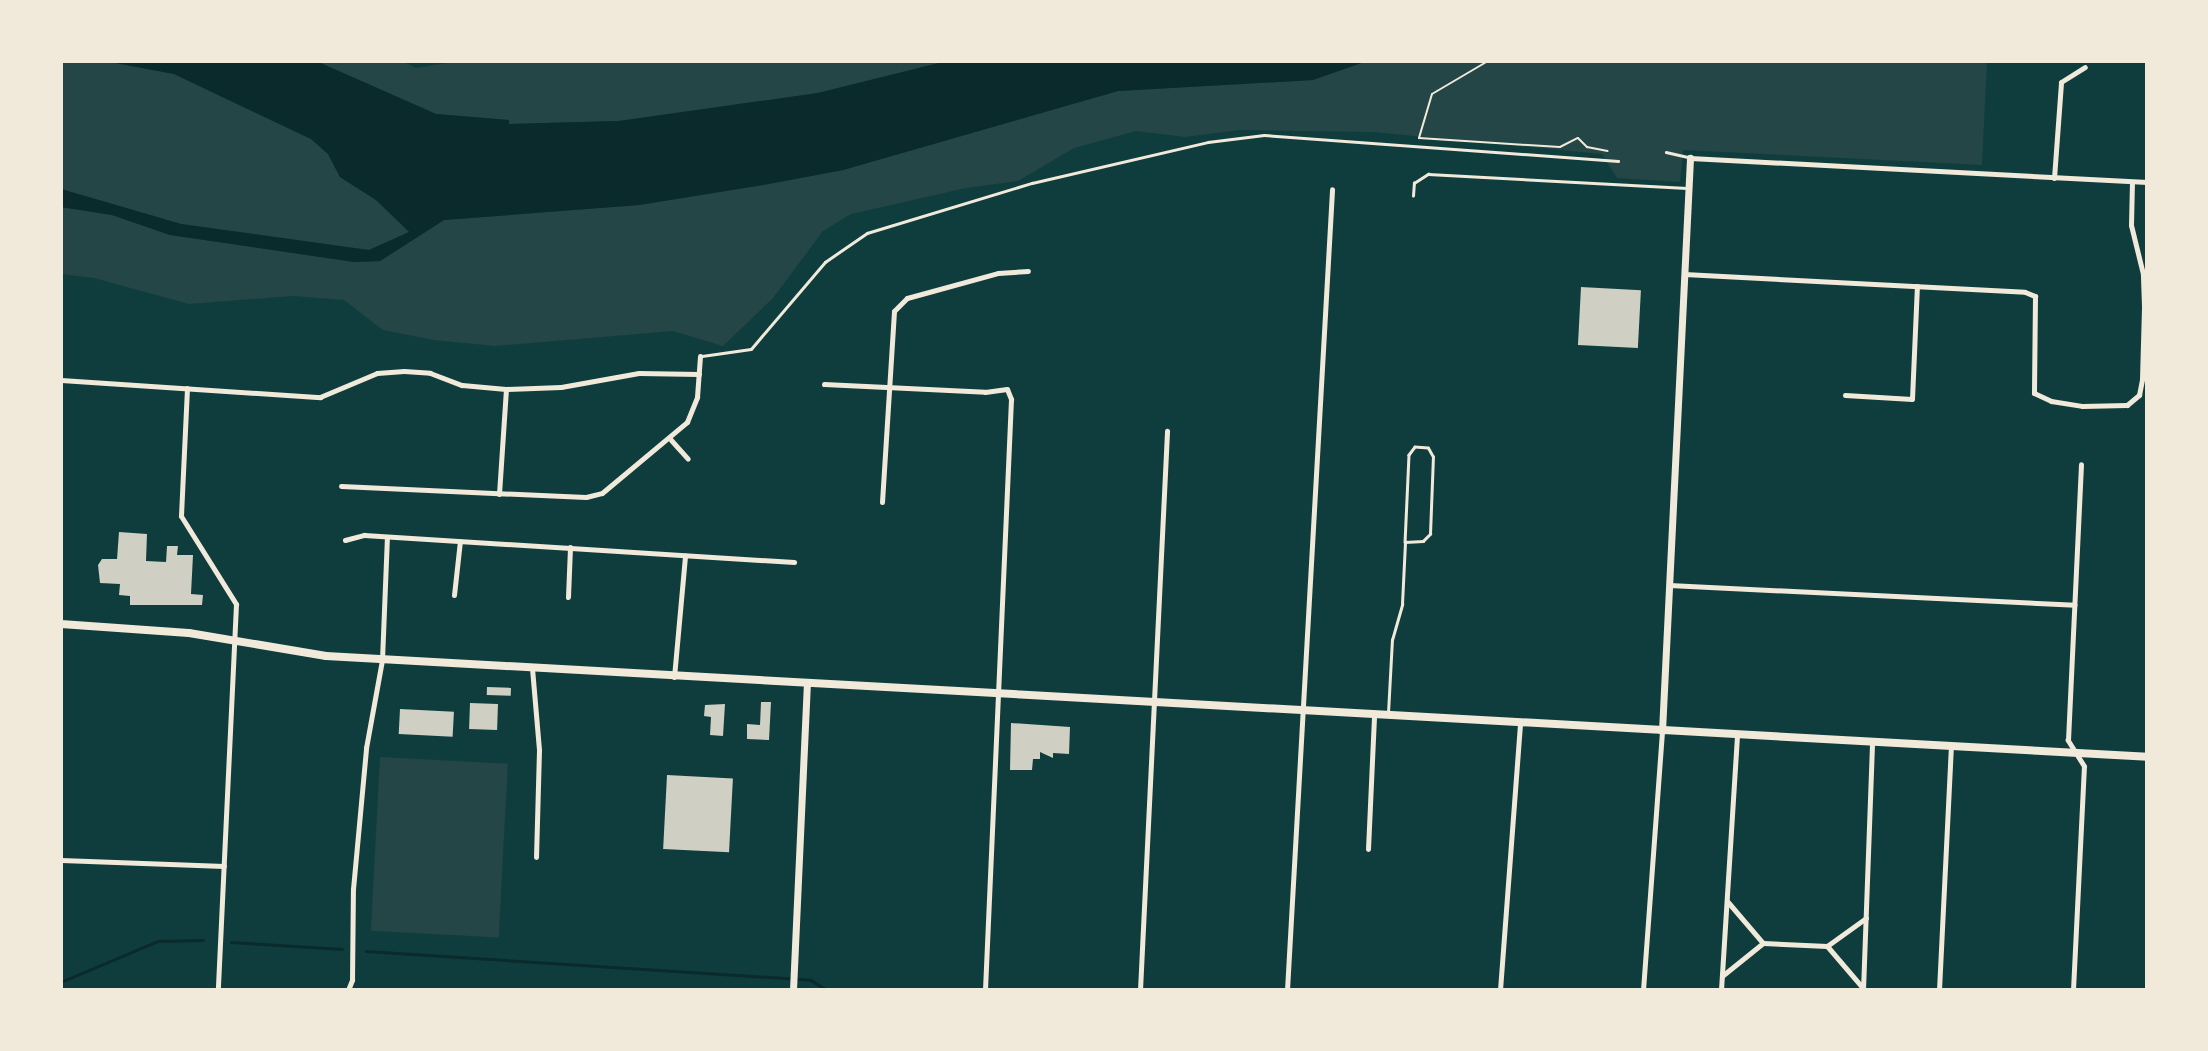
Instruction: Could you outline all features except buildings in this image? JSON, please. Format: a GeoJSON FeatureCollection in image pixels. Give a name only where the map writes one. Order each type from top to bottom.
{"type":"FeatureCollection","features":[{"type":"Feature","properties":{"kind":"main road"},"geometry":{"type":"LineString","coordinates":[[61,624],[189,633],[283,652],[382,660],[2147,757]]}},
{"type":"Feature","properties":{"kind":"street"},"geometry":{"type":"LineString","coordinates":[[2054,178],[2061,82],[2085,67]]}},
{"type":"Feature","properties":{"kind":"street"},"geometry":{"type":"LineString","coordinates":[[1643,990],[1662,730],[1690,158],[2147,182]]}},
{"type":"Feature","properties":{"kind":"street"},"geometry":{"type":"LineString","coordinates":[[1684,274],[2025,292],[2035,296],[2034,393],[2051,401],[2082,406],[2134,401],[2142,379],[2144,306],[2143,274],[2132,237],[2132,182]]}},
{"type":"Feature","properties":{"kind":"street"},"geometry":{"type":"LineString","coordinates":[[1287,990],[1301,711],[1325,374],[1332,189]]}},
{"type":"Feature","properties":{"kind":"street"},"geometry":{"type":"LineString","coordinates":[[882,502],[891,323],[898,304],[998,273],[1028,271]]}},
{"type":"Feature","properties":{"kind":"street"},"geometry":{"type":"LineString","coordinates":[[1845,395],[1912,399],[1917,286]]}},
{"type":"Feature","properties":{"kind":"street"},"geometry":{"type":"LineString","coordinates":[[341,485],[586,497],[602,493],[671,440],[687,422],[699,374],[700,356]]}},
{"type":"Feature","properties":{"kind":"street"},"geometry":{"type":"LineString","coordinates":[[61,380],[320,397],[377,373],[404,371],[430,373],[462,385],[506,389],[561,387],[639,373],[699,374]]}},
{"type":"Feature","properties":{"kind":"street"},"geometry":{"type":"LineString","coordinates":[[824,384],[985,392],[1007,388],[1011,399],[985,990]]}},
{"type":"Feature","properties":{"kind":"street"},"geometry":{"type":"LineString","coordinates":[[187,388],[181,516],[236,604],[218,990]]}},
{"type":"Feature","properties":{"kind":"street"},"geometry":{"type":"LineString","coordinates":[[499,494],[506,389]]}},
{"type":"Feature","properties":{"kind":"street"},"geometry":{"type":"LineString","coordinates":[[1140,990],[1167,431]]}},
{"type":"Feature","properties":{"kind":"street"},"geometry":{"type":"LineString","coordinates":[[671,440],[688,459]]}},
{"type":"Feature","properties":{"kind":"street"},"geometry":{"type":"LineString","coordinates":[[2073,990],[2084,766],[2068,740],[2081,464]]}},
{"type":"Feature","properties":{"kind":"street"},"geometry":{"type":"LineString","coordinates":[[345,540],[364,535],[794,562]]}},
{"type":"Feature","properties":{"kind":"street"},"geometry":{"type":"LineString","coordinates":[[348,990],[352,980],[353,890],[366,748],[382,660],[387,538]]}},
{"type":"Feature","properties":{"kind":"street"},"geometry":{"type":"LineString","coordinates":[[454,594],[460,541]]}},
{"type":"Feature","properties":{"kind":"street"},"geometry":{"type":"LineString","coordinates":[[568,597],[570,547]]}},
{"type":"Feature","properties":{"kind":"street"},"geometry":{"type":"LineString","coordinates":[[674,677],[685,555]]}},
{"type":"Feature","properties":{"kind":"street"},"geometry":{"type":"LineString","coordinates":[[1669,585],[2075,605]]}},
{"type":"Feature","properties":{"kind":"street"},"geometry":{"type":"LineString","coordinates":[[533,668],[539,750],[536,857]]}},
{"type":"Feature","properties":{"kind":"street"},"geometry":{"type":"LineString","coordinates":[[793,990],[807,684]]}},
{"type":"Feature","properties":{"kind":"street"},"geometry":{"type":"LineString","coordinates":[[1368,849],[1374,715]]}},
{"type":"Feature","properties":{"kind":"street"},"geometry":{"type":"LineString","coordinates":[[1500,990],[1520,724]]}},
{"type":"Feature","properties":{"kind":"street"},"geometry":{"type":"LineString","coordinates":[[1721,990],[1737,734]]}},
{"type":"Feature","properties":{"kind":"street"},"geometry":{"type":"LineString","coordinates":[[1863,989],[1872,741]]}},
{"type":"Feature","properties":{"kind":"street"},"geometry":{"type":"LineString","coordinates":[[1939,990],[1951,746]]}},
{"type":"Feature","properties":{"kind":"street"},"geometry":{"type":"LineString","coordinates":[[61,860],[224,866]]}},
{"type":"Feature","properties":{"kind":"street"},"geometry":{"type":"LineString","coordinates":[[1727,901],[1763,943]]}},
{"type":"Feature","properties":{"kind":"street"},"geometry":{"type":"LineString","coordinates":[[1722,976],[1763,943],[1827,946],[1866,918]]}},
{"type":"Feature","properties":{"kind":"street"},"geometry":{"type":"LineString","coordinates":[[1827,946],[1863,989]]}},
{"type":"Feature","properties":{"kind":"lane"},"geometry":{"type":"LineString","coordinates":[[700,356],[751,349],[825,262],[867,233],[1032,183],[1208,142],[1264,135],[1618,161]]}},
{"type":"Feature","properties":{"kind":"lane"},"geometry":{"type":"LineString","coordinates":[[1666,152],[1690,158]]}},
{"type":"Feature","properties":{"kind":"lane"},"geometry":{"type":"LineString","coordinates":[[1413,196],[1414,183],[1429,174],[1689,188]]}},
{"type":"Feature","properties":{"kind":"lane"},"geometry":{"type":"LineString","coordinates":[[1388,716],[1392,640],[1402,604],[1409,455],[1415,447],[1428,448],[1433,457],[1430,534],[1423,541],[1405,542]]}},
{"type":"Feature","properties":{"kind":"path"},"geometry":{"type":"LineString","coordinates":[[1488,61],[1432,94],[1419,138],[1560,147],[1578,138],[1587,146],[1608,151]]}},
{"type":"Feature","properties":{"kind":"shaded area"},"geometry":{"type":"Polygon","coordinates":[[[61,61],[105,61],[174,74],[311,139],[328,154],[340,177],[376,200],[410,232],[369,250],[318,244],[181,224],[61,189],[61,61]]]}},
{"type":"Feature","properties":{"kind":"shaded area"},"geometry":{"type":"Polygon","coordinates":[[[105,61],[316,61],[436,114],[509,120],[509,124],[619,121],[818,93],[947,61],[1367,61],[1313,80],[1118,91],[843,170],[763,185],[639,205],[444,220],[380,261],[354,262],[170,235],[112,215],[61,207],[61,189],[181,224],[369,250],[409,232],[376,200],[340,177],[328,154],[311,139],[174,74],[105,61]]]}},
{"type":"Feature","properties":{"kind":"shaded area"},"geometry":{"type":"Polygon","coordinates":[[[316,61],[402,61],[416,68],[460,61],[947,61],[818,93],[619,121],[509,124],[508,120],[436,114],[316,61]]]}},
{"type":"Feature","properties":{"kind":"shaded area"},"geometry":{"type":"Polygon","coordinates":[[[1367,61],[1987,61],[1982,165],[1683,150],[1680,182],[1617,178],[1602,154],[1373,132],[1239,130],[1185,137],[1136,131],[1074,148],[1018,181],[966,188],[851,214],[823,231],[773,298],[723,346],[673,331],[495,346],[434,340],[383,330],[344,300],[293,296],[189,304],[94,278],[61,274],[61,207],[112,215],[170,235],[354,262],[380,261],[444,220],[639,205],[763,185],[843,170],[1118,91],[1313,80],[1367,61]]]}},
{"type":"Feature","properties":{"kind":"shaded area"},"geometry":{"type":"Polygon","coordinates":[[[380,757],[508,764],[499,937],[371,931],[380,757]]]}},
{"type":"Feature","properties":{"kind":"waterway"},"geometry":{"type":"LineString","coordinates":[[61,982],[158,941],[203,940]]}},
{"type":"Feature","properties":{"kind":"waterway"},"geometry":{"type":"LineString","coordinates":[[231,942],[342,949]]}},
{"type":"Feature","properties":{"kind":"waterway"},"geometry":{"type":"LineString","coordinates":[[366,951],[811,980],[827,990]]}}]}
